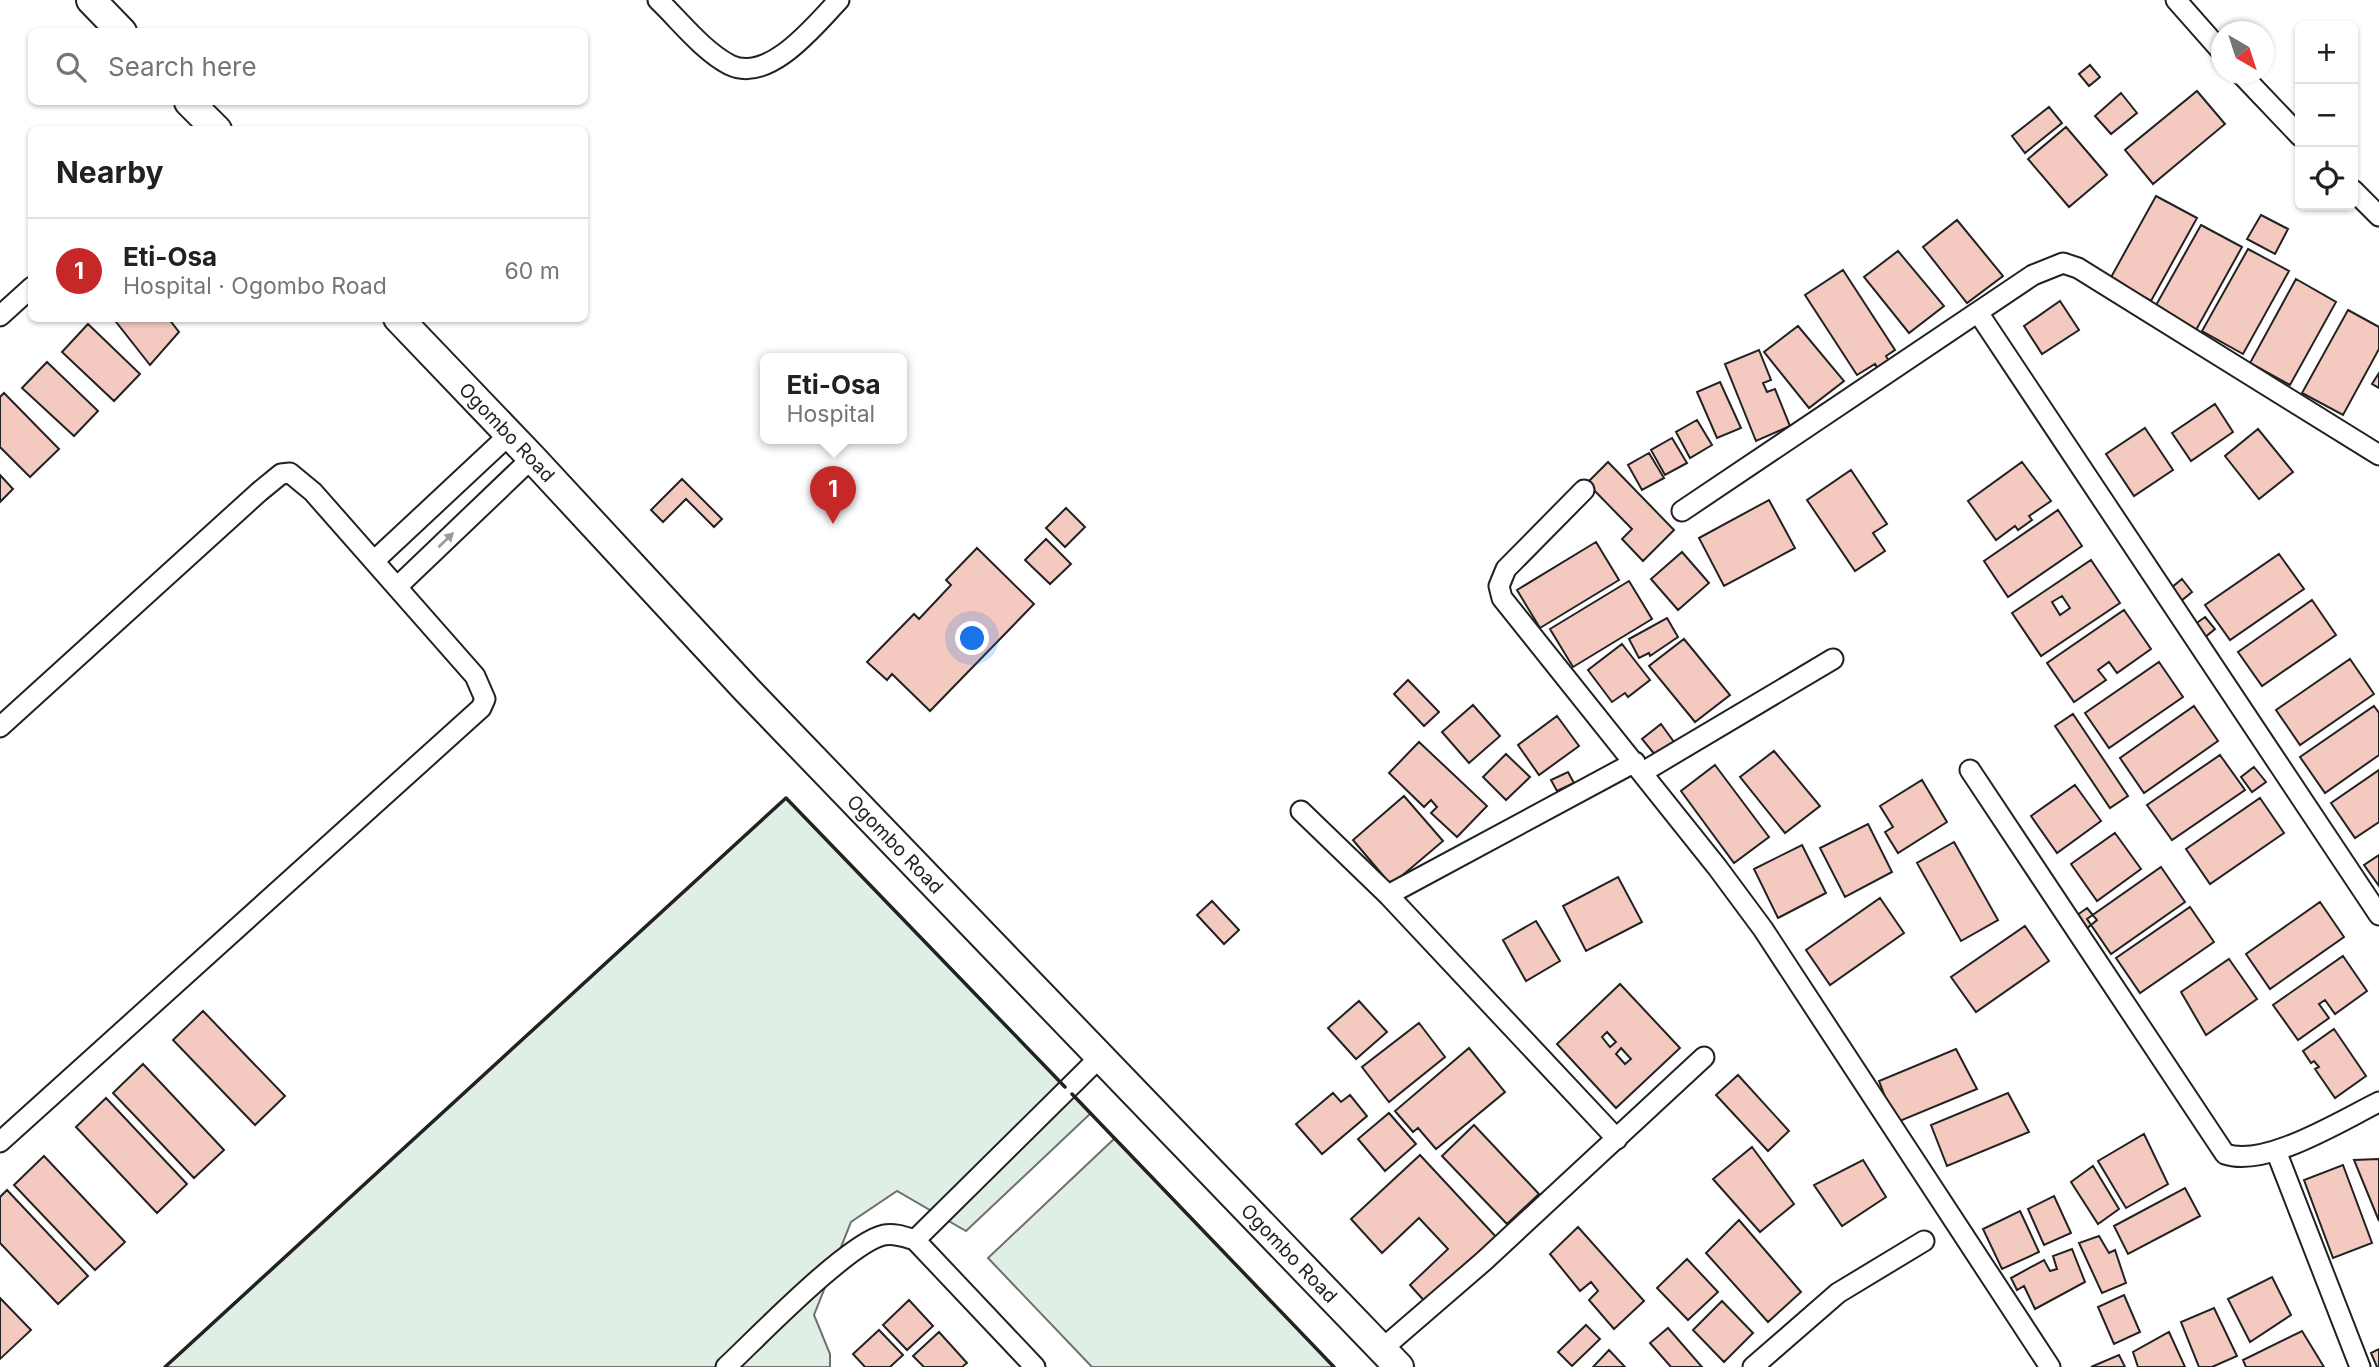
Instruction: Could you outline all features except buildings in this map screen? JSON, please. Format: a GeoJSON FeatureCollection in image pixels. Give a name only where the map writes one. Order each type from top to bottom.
{"type":"FeatureCollection","features":[{"type":"Feature","properties":{"kind":"main road"},"geometry":{"type":"LineString","coordinates":[[91,0],[118,28]]}},
{"type":"Feature","properties":{"kind":"main road","name":"Ogombo Road"},"geometry":{"type":"LineString","coordinates":[[402,322],[532,457],[747,690],[1391,1358]]}},
{"type":"Feature","properties":{"kind":"street"},"geometry":{"type":"LineString","coordinates":[[658,0],[730,65],[744,69],[774,61],[839,0]]}},
{"type":"Feature","properties":{"kind":"street"},"geometry":{"type":"LineString","coordinates":[[2176,0],[2211,40]]}},
{"type":"Feature","properties":{"kind":"street"},"geometry":{"type":"LineString","coordinates":[[2251,84],[2295,130]]}},
{"type":"Feature","properties":{"kind":"street"},"geometry":{"type":"LineString","coordinates":[[2358,195],[2379,216]]}},
{"type":"Feature","properties":{"kind":"street"},"geometry":{"type":"LineString","coordinates":[[1682,511],[1979,314],[2033,275],[2057,264],[2070,264],[2379,455]]}},
{"type":"Feature","properties":{"kind":"street"},"geometry":{"type":"LineString","coordinates":[[0,316],[28,291]]}},
{"type":"Feature","properties":{"kind":"street"},"geometry":{"type":"LineString","coordinates":[[1979,314],[2379,915]]}},
{"type":"Feature","properties":{"kind":"street"},"geometry":{"type":"LineString","coordinates":[[374,561],[509,436]]}},
{"type":"Feature","properties":{"kind":"street"},"geometry":{"type":"LineString","coordinates":[[397,587],[532,457]]}},
{"type":"Feature","properties":{"kind":"street"},"geometry":{"type":"LineString","coordinates":[[0,727],[281,474],[298,477],[475,676],[485,699],[481,708],[0,1142]]}},
{"type":"Feature","properties":{"kind":"street"},"geometry":{"type":"LineString","coordinates":[[1584,490],[1506,569],[1501,578],[1500,592],[1763,929],[2050,1367]]}},
{"type":"Feature","properties":{"kind":"street"},"geometry":{"type":"LineString","coordinates":[[1388,895],[1639,767],[1833,659]]}},
{"type":"Feature","properties":{"kind":"street"},"geometry":{"type":"LineString","coordinates":[[1970,770],[2220,1150],[2231,1157],[2276,1151],[2379,1102]]}},
{"type":"Feature","properties":{"kind":"street"},"geometry":{"type":"LineString","coordinates":[[1301,811],[1388,895],[1617,1139]]}},
{"type":"Feature","properties":{"kind":"street"},"geometry":{"type":"LineString","coordinates":[[915,1240],[1101,1056]]}},
{"type":"Feature","properties":{"kind":"street"},"geometry":{"type":"LineString","coordinates":[[1391,1358],[1704,1057]]}},
{"type":"Feature","properties":{"kind":"street"},"geometry":{"type":"LineString","coordinates":[[2276,1151],[2360,1367]]}},
{"type":"Feature","properties":{"kind":"street"},"geometry":{"type":"LineString","coordinates":[[726,1367],[863,1244],[884,1235],[896,1234],[915,1240],[1035,1367]]}},
{"type":"Feature","properties":{"kind":"street"},"geometry":{"type":"LineString","coordinates":[[1753,1367],[1838,1293],[1924,1241]]}},
{"type":"Feature","properties":{"kind":"green space"},"geometry":{"type":"Polygon","coordinates":[[[786,798],[1091,1113],[966,1231],[897,1191],[851,1222],[814,1315],[830,1354],[830,1367],[165,1367],[786,798]]]}},
{"type":"Feature","properties":{"kind":"green space"},"geometry":{"type":"Polygon","coordinates":[[[1115,1138],[1334,1367],[1092,1367],[988,1258],[1115,1138]]]}},
{"type":"Feature","properties":{"kind":"wall"},"geometry":{"type":"LineString","coordinates":[[165,1367],[786,798],[1065,1087]]}},
{"type":"Feature","properties":{"kind":"wall"},"geometry":{"type":"LineString","coordinates":[[1072,1094],[1334,1367]]}},
{"type":"Feature","properties":{"kind":"place","name":"Eti-Osa"},"geometry":{"type":"Point","coordinates":[833,524]}}]}
